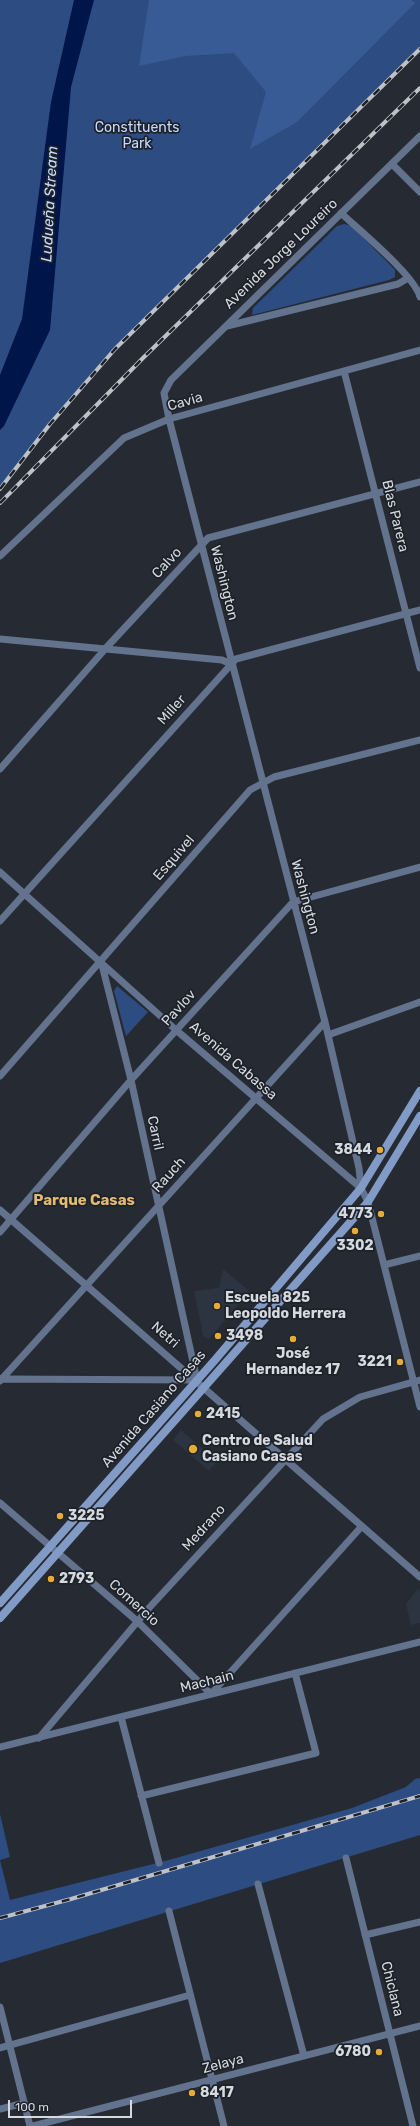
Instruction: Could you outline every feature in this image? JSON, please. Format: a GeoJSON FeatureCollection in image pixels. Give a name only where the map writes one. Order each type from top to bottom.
{"type":"FeatureCollection","features":[{"type":"Feature","properties":{"kind":"main road","name":"Avenida Casiano Casas"},"geometry":{"type":"LineString","coordinates":[[0,1603],[197,1380],[361,1188],[420,1091]]}},
{"type":"Feature","properties":{"kind":"main road","name":"Avenida Casiano Casas"},"geometry":{"type":"LineString","coordinates":[[0,1618],[368,1202],[417,1126],[420,1116]]}},
{"type":"Feature","properties":{"kind":"street","name":"Avenida Jorge Loureiro"},"geometry":{"type":"LineString","coordinates":[[164,393],[171,380],[420,136]]}},
{"type":"Feature","properties":{"kind":"street"},"geometry":{"type":"LineString","coordinates":[[392,164],[420,192]]}},
{"type":"Feature","properties":{"kind":"street"},"geometry":{"type":"LineString","coordinates":[[342,213],[408,278],[418,290],[420,297]]}},
{"type":"Feature","properties":{"kind":"street"},"geometry":{"type":"LineString","coordinates":[[225,326],[398,284],[408,278]]}},
{"type":"Feature","properties":{"kind":"street","name":"Cavia"},"geometry":{"type":"LineString","coordinates":[[0,556],[124,438],[169,419],[420,350]]}},
{"type":"Feature","properties":{"kind":"street","name":"Blas Parera"},"geometry":{"type":"LineString","coordinates":[[344,371],[420,668]]}},
{"type":"Feature","properties":{"kind":"street","name":"Washington"},"geometry":{"type":"LineString","coordinates":[[164,393],[169,419],[231,664],[328,1034],[359,1168],[361,1188],[368,1202],[384,1265],[417,1381],[420,1407]]}},
{"type":"Feature","properties":{"kind":"street","name":"Calvo"},"geometry":{"type":"LineString","coordinates":[[0,769],[106,648],[208,538],[420,482]]}},
{"type":"Feature","properties":{"kind":"street","name":"Miller"},"geometry":{"type":"LineString","coordinates":[[0,921],[24,892],[236,659],[420,610]]}},
{"type":"Feature","properties":{"kind":"street"},"geometry":{"type":"LineString","coordinates":[[0,639],[222,660],[231,664]]}},
{"type":"Feature","properties":{"kind":"street","name":"Esquivel"},"geometry":{"type":"LineString","coordinates":[[0,1076],[250,790],[274,776],[420,740]]}},
{"type":"Feature","properties":{"kind":"street"},"geometry":{"type":"LineString","coordinates":[[293,902],[420,867]]}},
{"type":"Feature","properties":{"kind":"street","name":"Avenida Cabassa"},"geometry":{"type":"LineString","coordinates":[[0,872],[101,961],[176,1030],[361,1188]]}},
{"type":"Feature","properties":{"kind":"street","name":"Pavlov"},"geometry":{"type":"LineString","coordinates":[[0,1232],[131,1080],[293,902]]}},
{"type":"Feature","properties":{"kind":"street","name":"Carril"},"geometry":{"type":"LineString","coordinates":[[101,961],[131,1080],[197,1380]]}},
{"type":"Feature","properties":{"kind":"street"},"geometry":{"type":"LineString","coordinates":[[328,1034],[420,1002]]}},
{"type":"Feature","properties":{"kind":"street","name":"Rauch"},"geometry":{"type":"LineString","coordinates":[[0,1380],[325,1022]]}},
{"type":"Feature","properties":{"kind":"street","name":"Netri"},"geometry":{"type":"LineString","coordinates":[[0,1210],[87,1284],[420,1576]]}},
{"type":"Feature","properties":{"kind":"street"},"geometry":{"type":"LineString","coordinates":[[384,1265],[420,1256]]}},
{"type":"Feature","properties":{"kind":"street"},"geometry":{"type":"LineString","coordinates":[[0,1380],[197,1380]]}},
{"type":"Feature","properties":{"kind":"street","name":"Medrano"},"geometry":{"type":"LineString","coordinates":[[39,1738],[137,1621],[323,1419],[360,1397],[417,1381]]}},
{"type":"Feature","properties":{"kind":"street","name":"Comercio"},"geometry":{"type":"LineString","coordinates":[[0,1503],[137,1621],[211,1694]]}},
{"type":"Feature","properties":{"kind":"street"},"geometry":{"type":"LineString","coordinates":[[211,1694],[362,1526]]}},
{"type":"Feature","properties":{"kind":"street","name":"Machain"},"geometry":{"type":"LineString","coordinates":[[0,1747],[420,1642]]}},
{"type":"Feature","properties":{"kind":"street"},"geometry":{"type":"LineString","coordinates":[[141,1796],[316,1753],[295,1673]]}},
{"type":"Feature","properties":{"kind":"street"},"geometry":{"type":"LineString","coordinates":[[121,1717],[159,1863]]}},
{"type":"Feature","properties":{"kind":"street","name":"Chiclana"},"geometry":{"type":"LineString","coordinates":[[346,1858],[413,2126]]}},
{"type":"Feature","properties":{"kind":"street"},"geometry":{"type":"LineString","coordinates":[[258,1884],[304,2056]]}},
{"type":"Feature","properties":{"kind":"street"},"geometry":{"type":"LineString","coordinates":[[169,1911],[224,2126]]}},
{"type":"Feature","properties":{"kind":"street"},"geometry":{"type":"LineString","coordinates":[[365,1935],[420,1922]]}},
{"type":"Feature","properties":{"kind":"street"},"geometry":{"type":"LineString","coordinates":[[0,2048],[190,1995]]}},
{"type":"Feature","properties":{"kind":"street"},"geometry":{"type":"LineString","coordinates":[[0,2007],[31,2126]]}},
{"type":"Feature","properties":{"kind":"street","name":"Zelaya"},"geometry":{"type":"LineString","coordinates":[[31,2126],[212,2081],[420,2026]]}},
{"type":"Feature","properties":{"kind":"street"},"geometry":{"type":"LineString","coordinates":[[0,2109],[24,2103]]}},
{"type":"Feature","properties":{"kind":"shaded area"},"geometry":{"type":"Polygon","coordinates":[[[149,0],[411,0],[415,3],[297,122],[250,149],[266,92],[234,53],[185,56],[139,66],[149,0]]]}},
{"type":"Feature","properties":{"kind":"shaded area","name":"Escuela 825 Leopoldo Herrera"},"geometry":{"type":"Polygon","coordinates":[[[223,1269],[249,1291],[209,1339],[203,1336],[194,1291],[219,1288],[223,1269]]]}},
{"type":"Feature","properties":{"kind":"shaded area","name":"Centro de Salud Casiano Casas"},"geometry":{"type":"Polygon","coordinates":[[[181,1430],[217,1462],[209,1471],[173,1440],[181,1430]]]}},
{"type":"Feature","properties":{"kind":"shaded area"},"geometry":{"type":"Polygon","coordinates":[[[418,1589],[420,1591],[420,1623],[411,1625],[406,1604],[418,1589]]]}},
{"type":"Feature","properties":{"kind":"green space","name":"Constituents Park"},"geometry":{"type":"Polygon","coordinates":[[[0,0],[420,0],[420,49],[115,349],[50,424],[0,489],[0,0]]]}},
{"type":"Feature","properties":{"kind":"green space"},"geometry":{"type":"Polygon","coordinates":[[[344,224],[352,226],[395,270],[395,277],[389,280],[252,315],[253,308],[337,226],[344,224]]]}},
{"type":"Feature","properties":{"kind":"green space"},"geometry":{"type":"Polygon","coordinates":[[[117,986],[148,1012],[126,1036],[114,991],[117,986]]]}},
{"type":"Feature","properties":{"kind":"green space"},"geometry":{"type":"Polygon","coordinates":[[[420,1778],[420,1835],[0,1963],[0,1860],[10,1900],[169,1860],[352,1808],[406,1787],[415,1779],[420,1778]]]}},
{"type":"Feature","properties":{"kind":"green space"},"geometry":{"type":"Polygon","coordinates":[[[0,1814],[10,1857],[0,1860],[0,1814]]]}},
{"type":"Feature","properties":{"kind":"water","name":"Ludueña Stream"},"geometry":{"type":"Polygon","coordinates":[[[74,0],[94,0],[71,87],[50,330],[4,426],[0,430],[0,375],[22,319],[51,102],[74,0]]]}},
{"type":"Feature","properties":{"kind":"railway"},"geometry":{"type":"LineString","coordinates":[[0,489],[50,424],[115,349],[420,49]]}},
{"type":"Feature","properties":{"kind":"railway"},"geometry":{"type":"LineString","coordinates":[[0,503],[143,358],[420,88]]}},
{"type":"Feature","properties":{"kind":"railway"},"geometry":{"type":"LineString","coordinates":[[0,1918],[71,1899],[420,1796]]}},
{"type":"Feature","properties":{"kind":"place","name":"3844"},"geometry":{"type":"Point","coordinates":[380,1150]}},
{"type":"Feature","properties":{"kind":"place","name":"4773"},"geometry":{"type":"Point","coordinates":[381,1214]}},
{"type":"Feature","properties":{"kind":"place","name":"3302"},"geometry":{"type":"Point","coordinates":[355,1231]}},
{"type":"Feature","properties":{"kind":"place","name":"Escuela 825 Leopoldo Herrera"},"geometry":{"type":"Point","coordinates":[217,1306]}},
{"type":"Feature","properties":{"kind":"place","name":"3498"},"geometry":{"type":"Point","coordinates":[218,1336]}},
{"type":"Feature","properties":{"kind":"place","name":"José Hernandez 17"},"geometry":{"type":"Point","coordinates":[293,1339]}},
{"type":"Feature","properties":{"kind":"place","name":"3221"},"geometry":{"type":"Point","coordinates":[400,1362]}},
{"type":"Feature","properties":{"kind":"place","name":"2415"},"geometry":{"type":"Point","coordinates":[198,1414]}},
{"type":"Feature","properties":{"kind":"place","name":"Centro de Salud Casiano Casas"},"geometry":{"type":"Point","coordinates":[193,1449]}},
{"type":"Feature","properties":{"kind":"place","name":"3225"},"geometry":{"type":"Point","coordinates":[60,1516]}},
{"type":"Feature","properties":{"kind":"place","name":"2793"},"geometry":{"type":"Point","coordinates":[51,1579]}},
{"type":"Feature","properties":{"kind":"place","name":"6780"},"geometry":{"type":"Point","coordinates":[379,2052]}},
{"type":"Feature","properties":{"kind":"place","name":"8417"},"geometry":{"type":"Point","coordinates":[192,2093]}},
{"type":"Feature","properties":{"kind":"district","name":"Parque Casas"},"geometry":{"type":"Point","coordinates":[84,1201]}}]}
